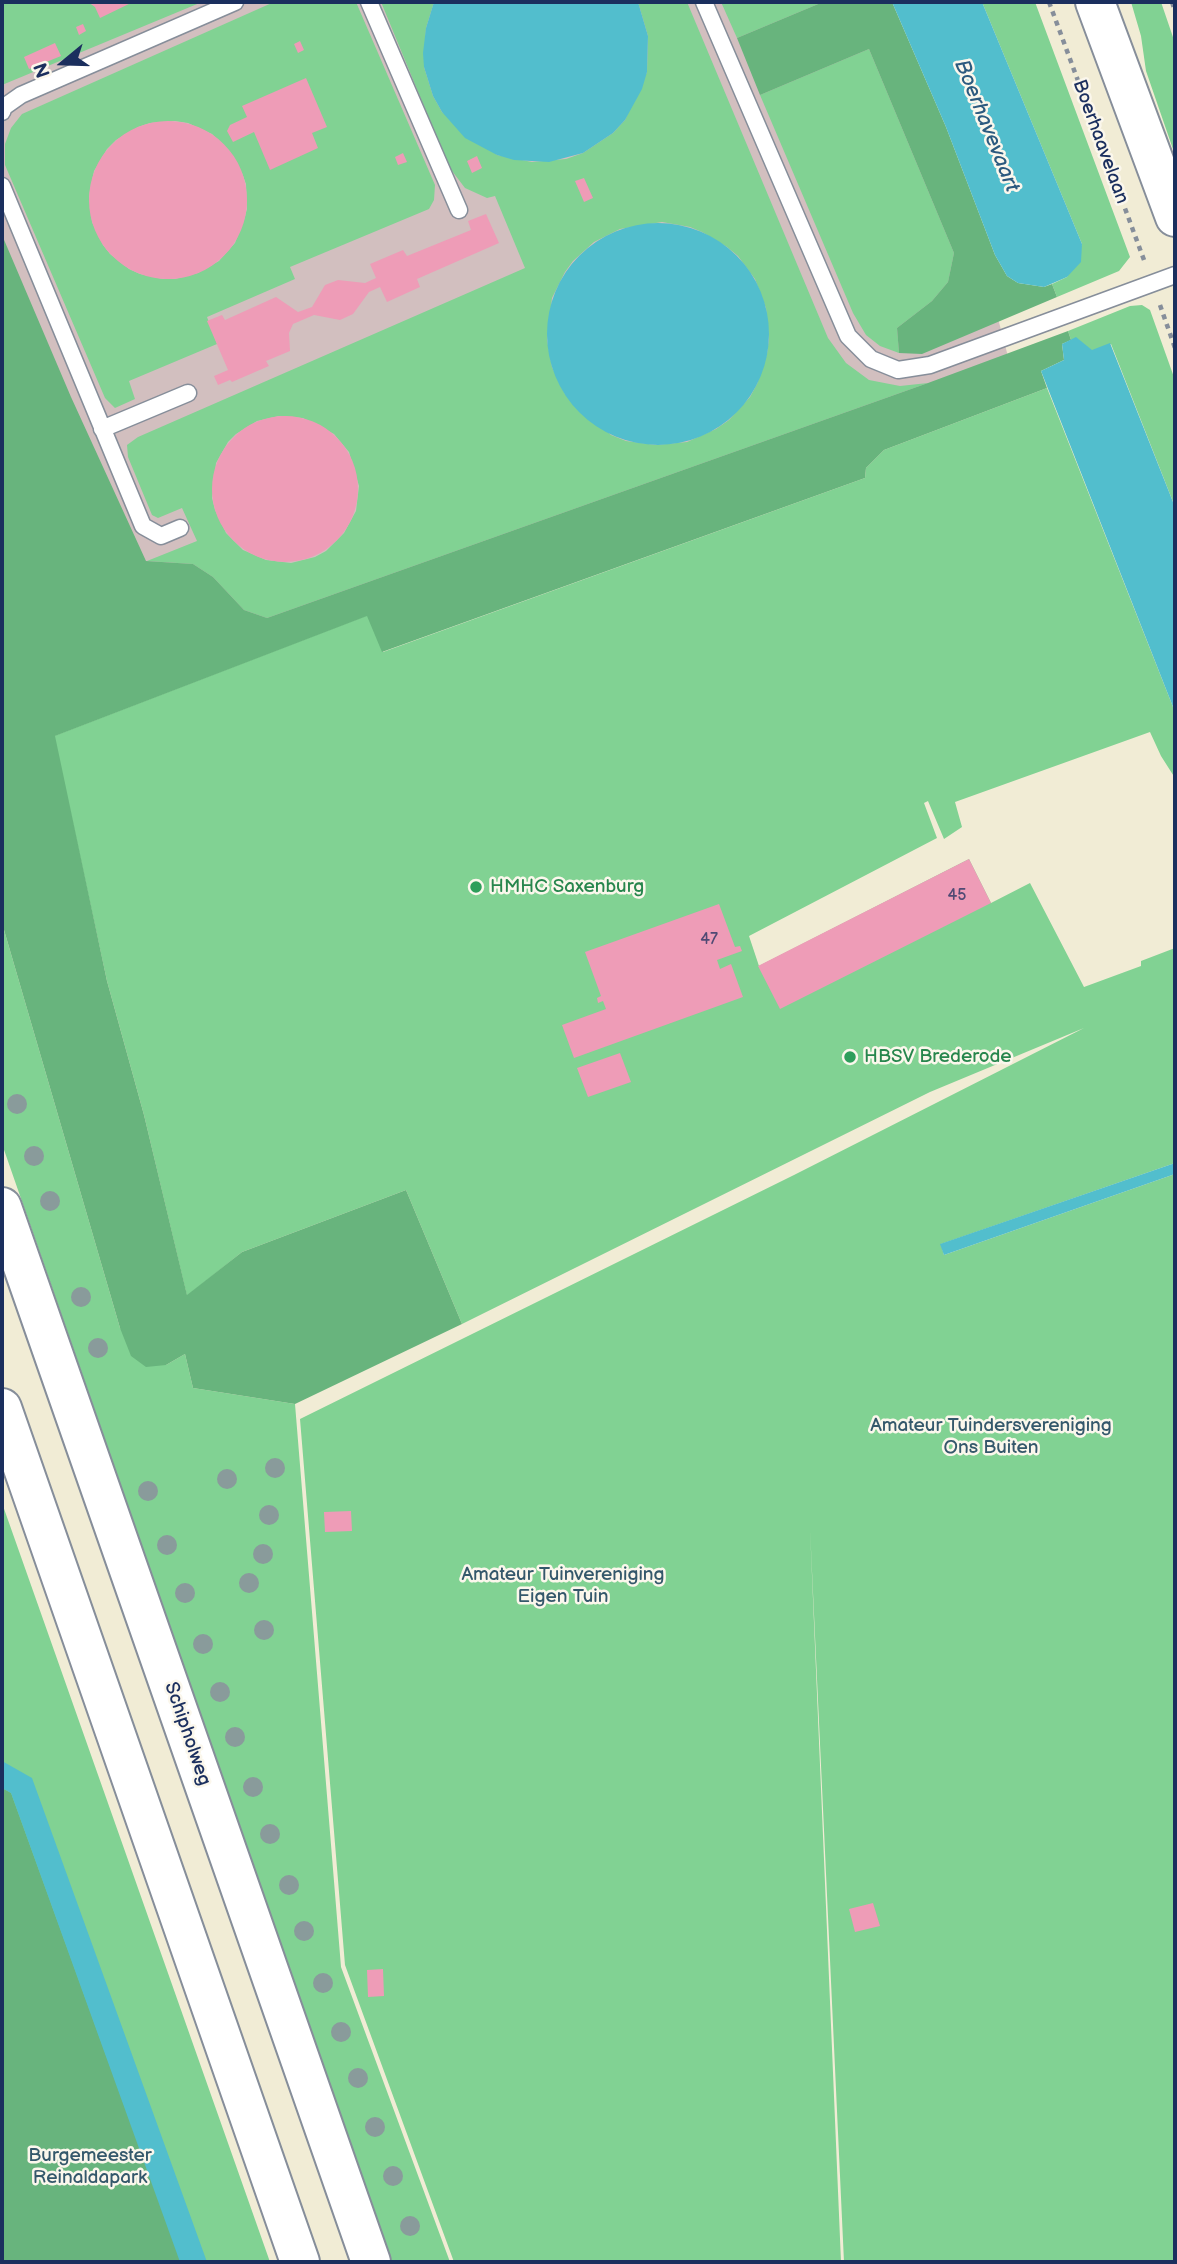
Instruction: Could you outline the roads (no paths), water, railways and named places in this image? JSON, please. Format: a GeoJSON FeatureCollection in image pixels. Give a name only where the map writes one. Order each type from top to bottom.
{"type":"FeatureCollection","features":[{"type":"Feature","properties":{"kind":"main road"},"geometry":{"type":"LineString","coordinates":[[1095,2],[1175,217]]}},
{"type":"Feature","properties":{"kind":"main road","name":"Schipholweg"},"geometry":{"type":"LineString","coordinates":[[2,1207],[371,2262]]}},
{"type":"Feature","properties":{"kind":"main road"},"geometry":{"type":"LineString","coordinates":[[2,1408],[300,2262]]}},
{"type":"Feature","properties":{"kind":"lane"},"geometry":{"type":"LineString","coordinates":[[2,112],[4,107],[21,95],[235,2]]}},
{"type":"Feature","properties":{"kind":"lane"},"geometry":{"type":"LineString","coordinates":[[369,2],[458,211]]}},
{"type":"Feature","properties":{"kind":"lane"},"geometry":{"type":"LineString","coordinates":[[704,2],[848,336],[871,359],[898,370],[930,365],[1175,275]]}},
{"type":"Feature","properties":{"kind":"lane"},"geometry":{"type":"LineString","coordinates":[[2,187],[143,526],[161,536],[180,528]]}},
{"type":"Feature","properties":{"kind":"lane"},"geometry":{"type":"LineString","coordinates":[[102,429],[188,393]]}},
{"type":"Feature","properties":{"kind":"water"},"geometry":{"type":"Polygon","coordinates":[[[434,2],[638,2],[648,36],[647,72],[642,89],[625,120],[613,133],[583,153],[549,162],[514,160],[497,155],[465,138],[442,112],[433,96],[424,67],[423,53],[426,28],[434,2]]]}},
{"type":"Feature","properties":{"kind":"water","name":"Boerhavevaart"},"geometry":{"type":"Polygon","coordinates":[[[892,2],[982,2],[1082,244],[1081,262],[1067,277],[1044,287],[1018,283],[1007,276],[995,255],[946,127],[892,2]]]}},
{"type":"Feature","properties":{"kind":"water"},"geometry":{"type":"Polygon","coordinates":[[[647,223],[669,223],[701,231],[720,241],[737,255],[751,272],[761,291],[769,334],[761,377],[751,396],[737,413],[720,427],[701,437],[669,445],[647,445],[615,437],[596,427],[572,405],[555,377],[547,345],[547,323],[555,291],[565,272],[587,248],[615,231],[647,223]]]}},
{"type":"Feature","properties":{"kind":"water"},"geometry":{"type":"Polygon","coordinates":[[[1076,337],[1092,350],[1110,343],[1175,507],[1175,712],[1041,371],[1064,360],[1062,344],[1076,337]]]}},
{"type":"Feature","properties":{"kind":"water"},"geometry":{"type":"Polygon","coordinates":[[[1175,1163],[1175,1174],[944,1255],[940,1244],[1175,1163]]]}},
{"type":"Feature","properties":{"kind":"water"},"geometry":{"type":"Polygon","coordinates":[[[2,1761],[32,1778],[207,2262],[180,2262],[11,1793],[2,1788],[2,1761]]]}},
{"type":"Feature","properties":{"kind":"place","name":"HMHC Saxenburg"},"geometry":{"type":"Point","coordinates":[476,887]}},
{"type":"Feature","properties":{"kind":"place","name":"HBSV Brederode"},"geometry":{"type":"Point","coordinates":[850,1057]}},
{"type":"Feature","properties":{"kind":"park label","name":"Amateur Tuindersvereniging Ons Buiten"},"geometry":{"type":"Point","coordinates":[991,1437]}},
{"type":"Feature","properties":{"kind":"park label","name":"Amateur Tuinvereniging Eigen Tuin"},"geometry":{"type":"Point","coordinates":[563,1586]}},
{"type":"Feature","properties":{"kind":"park label","name":"Burgemeester Reinaldapark"},"geometry":{"type":"Point","coordinates":[90,2167]}}]}
